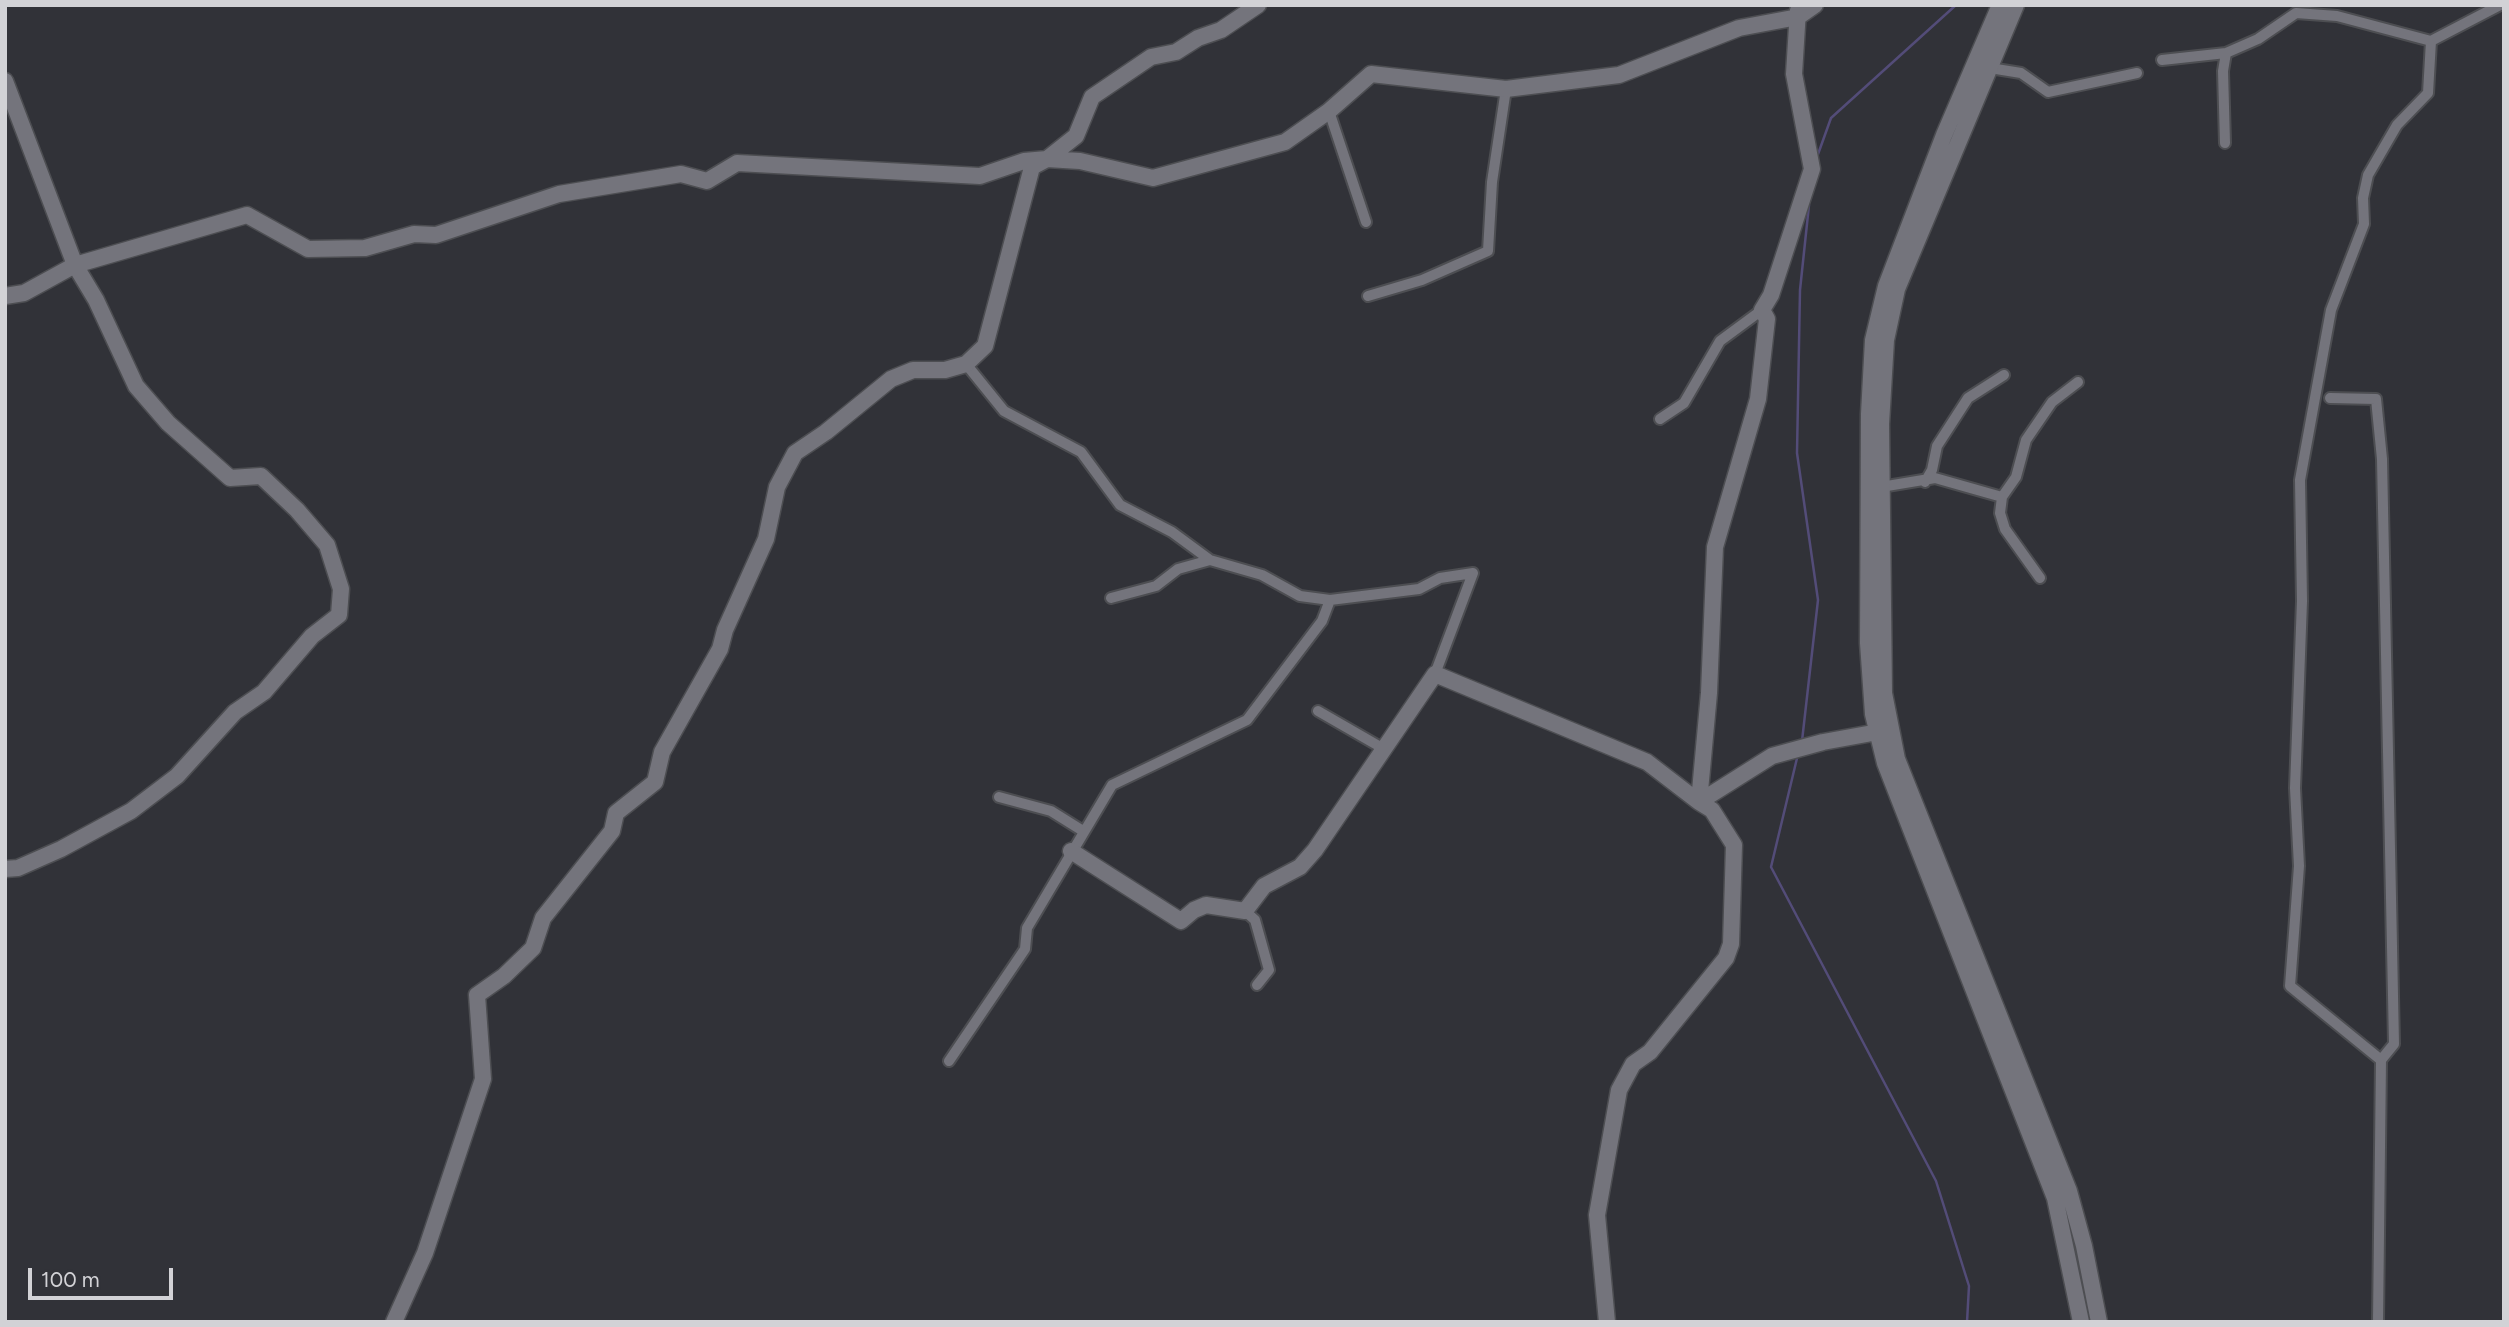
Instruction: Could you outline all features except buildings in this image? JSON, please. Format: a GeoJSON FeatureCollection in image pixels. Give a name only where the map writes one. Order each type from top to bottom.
{"type":"FeatureCollection","features":[{"type":"Feature","properties":{"kind":"street"},"geometry":{"type":"LineString","coordinates":[[394,1322],[425,1253],[483,1079],[477,995],[505,976],[533,948],[543,918],[612,831],[616,813],[655,782],[662,752],[720,649],[725,630],[766,539],[777,486],[795,453],[826,432],[891,379],[913,370],[945,370],[966,364],[985,346],[1032,167],[1076,136],[1092,97],[1151,57],[1176,52],[1198,37],[1221,30],[1258,5]]}},
{"type":"Feature","properties":{"kind":"street"},"geometry":{"type":"LineString","coordinates":[[5,296],[24,293],[75,265],[247,215],[309,249],[365,248],[414,234],[436,235],[559,194],[681,174],[707,181],[737,163],[980,176],[1024,161],[1047,159],[1080,161],[1153,178],[1284,142],[1329,111],[1371,74],[1506,89],[1619,75],[1739,28],[1815,5]]}},
{"type":"Feature","properties":{"kind":"street"},"geometry":{"type":"LineString","coordinates":[[2000,5],[1944,135],[1891,273],[1873,341],[1869,414],[1868,643],[1878,733],[1885,763],[2055,1198],[2081,1322]]}},
{"type":"Feature","properties":{"kind":"street"},"geometry":{"type":"LineString","coordinates":[[2015,5],[1898,289],[1886,340],[1881,488],[1884,693],[1897,759],[2068,1191],[2084,1246],[2099,1322]]}},
{"type":"Feature","properties":{"kind":"street"},"geometry":{"type":"LineString","coordinates":[[2162,60],[2226,53],[2258,39],[2290,16],[2309,12],[2431,41],[2500,5]]}},
{"type":"Feature","properties":{"kind":"street"},"geometry":{"type":"LineString","coordinates":[[1660,419],[1684,402],[1720,341],[1762,310],[1771,295],[1812,169],[1794,74],[1797,11]]}},
{"type":"Feature","properties":{"kind":"street"},"geometry":{"type":"LineString","coordinates":[[2381,1060],[2290,986],[2299,866],[2295,788],[2302,601],[2300,480],[2331,310],[2364,224],[2363,198],[2368,175],[2397,125],[2428,93],[2431,41]]}},
{"type":"Feature","properties":{"kind":"street"},"geometry":{"type":"LineString","coordinates":[[2225,143],[2223,71],[2226,53]]}},
{"type":"Feature","properties":{"kind":"street"},"geometry":{"type":"LineString","coordinates":[[1990,68],[2021,73],[2048,92],[2137,74]]}},
{"type":"Feature","properties":{"kind":"street"},"geometry":{"type":"LineString","coordinates":[[5,81],[75,265],[96,300],[136,386],[167,423],[230,478],[261,476],[297,510],[327,545],[341,589],[338,615],[312,636],[264,692],[235,712],[177,776],[131,811],[61,849],[18,868],[5,869]]}},
{"type":"Feature","properties":{"kind":"street"},"geometry":{"type":"LineString","coordinates":[[1368,296],[1422,280],[1488,251],[1492,182],[1506,89]]}},
{"type":"Feature","properties":{"kind":"street"},"geometry":{"type":"LineString","coordinates":[[1329,111],[1366,222]]}},
{"type":"Feature","properties":{"kind":"street"},"geometry":{"type":"LineString","coordinates":[[1699,802],[1709,693],[1715,547],[1758,398],[1767,319],[1762,310]]}},
{"type":"Feature","properties":{"kind":"street"},"geometry":{"type":"LineString","coordinates":[[966,364],[1004,411],[1082,452],[1120,505],[1172,532],[1210,560],[1262,575],[1300,596],[1330,600],[1419,589],[1440,578],[1473,573],[1436,674],[1315,850],[1300,867],[1264,886],[1245,911]]}},
{"type":"Feature","properties":{"kind":"street"},"geometry":{"type":"LineString","coordinates":[[1925,482],[1932,470],[1937,446],[1968,398],[2004,374]]}},
{"type":"Feature","properties":{"kind":"street"},"geometry":{"type":"LineString","coordinates":[[2040,578],[2004,529],[2000,513],[2002,497],[2016,477],[2026,440],[2052,402],[2078,382]]}},
{"type":"Feature","properties":{"kind":"street"},"geometry":{"type":"LineString","coordinates":[[2330,398],[2376,399],[2382,459],[2394,1044],[2381,1060],[2378,1322]]}},
{"type":"Feature","properties":{"kind":"street"},"geometry":{"type":"LineString","coordinates":[[1881,488],[1925,482],[1935,478],[2002,497]]}},
{"type":"Feature","properties":{"kind":"street"},"geometry":{"type":"LineString","coordinates":[[1111,598],[1156,586],[1178,569],[1210,560]]}},
{"type":"Feature","properties":{"kind":"street"},"geometry":{"type":"LineString","coordinates":[[949,1061],[1025,949],[1027,928],[1112,785],[1247,720],[1322,621],[1330,600]]}},
{"type":"Feature","properties":{"kind":"street"},"geometry":{"type":"LineString","coordinates":[[1436,674],[1647,762],[1712,810],[1734,845],[1731,944],[1726,958],[1650,1052],[1633,1064],[1619,1090],[1597,1215],[1607,1322]]}},
{"type":"Feature","properties":{"kind":"street"},"geometry":{"type":"LineString","coordinates":[[1318,711],[1384,749]]}},
{"type":"Feature","properties":{"kind":"street"},"geometry":{"type":"LineString","coordinates":[[1699,802],[1772,756],[1823,742],[1878,733]]}},
{"type":"Feature","properties":{"kind":"street"},"geometry":{"type":"LineString","coordinates":[[999,797],[1051,811],[1083,831]]}},
{"type":"Feature","properties":{"kind":"street"},"geometry":{"type":"LineString","coordinates":[[1071,851],[1181,921],[1206,905],[1245,911],[1255,920],[1269,970],[1257,985]]}},
{"type":"Feature","properties":{"kind":"waterway"},"geometry":{"type":"LineString","coordinates":[[1817,157],[1831,118],[1956,5]]}},
{"type":"Feature","properties":{"kind":"waterway"},"geometry":{"type":"LineString","coordinates":[[1802,741],[1818,600],[1797,453],[1800,290],[1809,205]]}},
{"type":"Feature","properties":{"kind":"waterway"},"geometry":{"type":"LineString","coordinates":[[1798,754],[1771,867],[1936,1181],[1969,1286],[1967,1322]]}}]}
